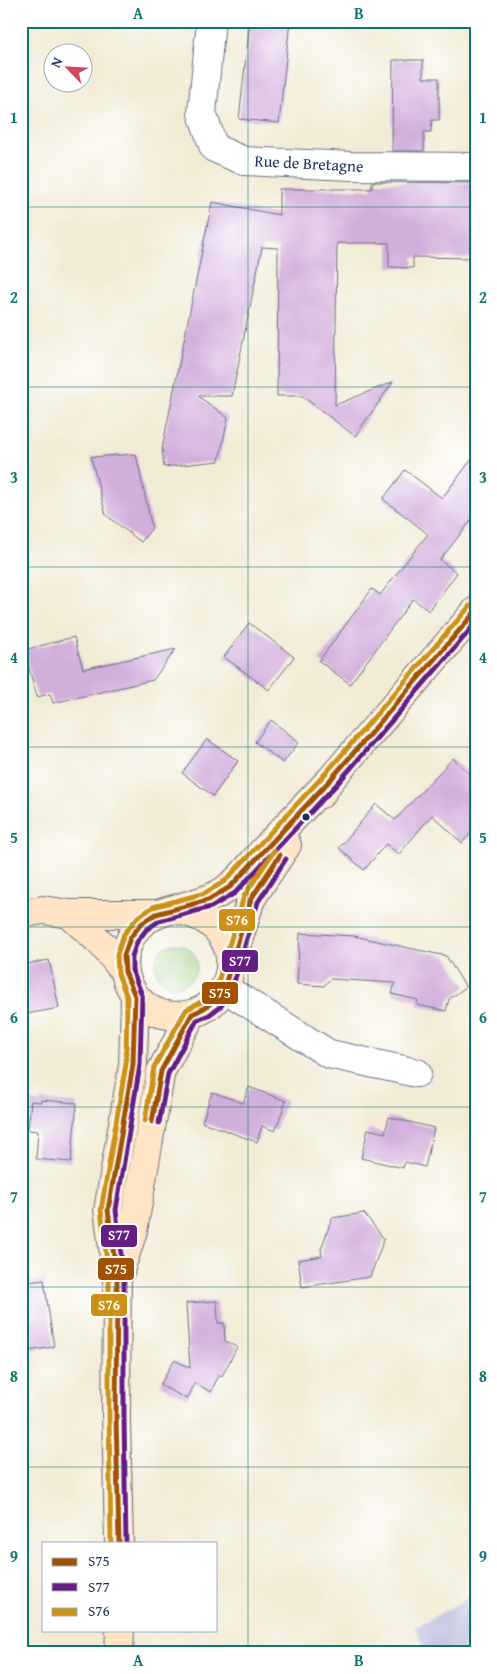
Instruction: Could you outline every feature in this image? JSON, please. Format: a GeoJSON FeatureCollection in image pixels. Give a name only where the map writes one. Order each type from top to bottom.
{"type":"FeatureCollection","features":[{"type":"Feature","properties":{"kind":"street","name":"Rue de Bretagne"},"geometry":{"type":"LineString","coordinates":[[211,21],[202,113],[214,148],[244,160],[351,166],[476,167]]}},
{"type":"Feature","properties":{"kind":"street"},"geometry":{"type":"LineString","coordinates":[[119,1542],[116,1417],[117,1280],[108,1210],[133,1065],[130,984],[124,955],[130,938],[141,924],[166,912],[208,900],[230,886],[331,779],[476,611]]}},
{"type":"Feature","properties":{"kind":"street"},"geometry":{"type":"LineString","coordinates":[[69,914],[101,943],[147,1007],[161,1014],[176,1016],[192,1014],[205,1008],[216,1000],[227,976],[251,899],[331,779]]}},
{"type":"Feature","properties":{"kind":"street"},"geometry":{"type":"LineString","coordinates":[[21,914],[43,910],[69,914],[193,912],[208,920],[220,932],[228,947],[227,976]]}},
{"type":"Feature","properties":{"kind":"street"},"geometry":{"type":"LineString","coordinates":[[227,976],[329,1054],[417,1073]]}},
{"type":"Feature","properties":{"kind":"street"},"geometry":{"type":"LineString","coordinates":[[117,1280],[132,1231],[161,1071],[192,1014]]}},
{"type":"Feature","properties":{"kind":"street"},"geometry":{"type":"LineString","coordinates":[[120,1632],[120,1653]]}},
{"type":"Feature","properties":{"kind":"shaded area"},"geometry":{"type":"Polygon","coordinates":[[[476,1594],[476,1653],[426,1653],[415,1627],[476,1594]]]}},
{"type":"Feature","properties":{"kind":"green space"},"geometry":{"type":"Polygon","coordinates":[[[176,944],[191,950],[197,965],[191,980],[176,986],[161,980],[155,965],[161,950],[176,944]]]}},
{"type":"Feature","properties":{"kind":"building"},"geometry":{"type":"Polygon","coordinates":[[[250,21],[290,21],[279,123],[239,119],[250,21]]]}},
{"type":"Feature","properties":{"kind":"building"},"geometry":{"type":"Polygon","coordinates":[[[393,60],[423,60],[423,78],[439,78],[439,120],[432,120],[431,132],[424,132],[424,151],[392,151],[393,60]]]}},
{"type":"Feature","properties":{"kind":"building"},"geometry":{"type":"Polygon","coordinates":[[[372,182],[476,183],[476,258],[413,257],[413,268],[389,267],[389,243],[337,243],[335,405],[393,382],[355,436],[302,396],[277,396],[278,248],[262,247],[232,396],[198,396],[228,418],[219,461],[164,467],[162,449],[212,202],[279,215],[279,189],[372,189],[372,182]]]}},
{"type":"Feature","properties":{"kind":"building"},"geometry":{"type":"Polygon","coordinates":[[[136,454],[152,528],[141,542],[106,515],[91,457],[136,454]]]}},
{"type":"Feature","properties":{"kind":"building"},"geometry":{"type":"Polygon","coordinates":[[[476,454],[476,514],[440,560],[457,573],[429,611],[413,599],[350,684],[319,661],[372,589],[380,595],[428,534],[383,499],[405,470],[442,498],[476,454]]]}},
{"type":"Feature","properties":{"kind":"building"},"geometry":{"type":"Polygon","coordinates":[[[249,623],[294,657],[269,690],[224,657],[249,623]]]}},
{"type":"Feature","properties":{"kind":"building"},"geometry":{"type":"Polygon","coordinates":[[[74,637],[83,669],[176,649],[153,680],[53,703],[50,694],[37,697],[24,650],[74,637]]]}},
{"type":"Feature","properties":{"kind":"building"},"geometry":{"type":"Polygon","coordinates":[[[271,720],[299,742],[283,763],[255,742],[271,720]]]}},
{"type":"Feature","properties":{"kind":"building"},"geometry":{"type":"Polygon","coordinates":[[[207,739],[238,761],[213,796],[182,773],[207,739]]]}},
{"type":"Feature","properties":{"kind":"building"},"geometry":{"type":"Polygon","coordinates":[[[453,758],[476,780],[476,828],[462,843],[432,815],[399,854],[386,844],[364,870],[339,848],[376,804],[395,820],[453,758]]]}},
{"type":"Feature","properties":{"kind":"building"},"geometry":{"type":"Polygon","coordinates":[[[300,933],[354,936],[446,956],[466,987],[449,999],[446,1011],[417,1005],[418,1000],[392,994],[395,983],[330,979],[324,986],[297,984],[300,933]]]}},
{"type":"Feature","properties":{"kind":"building"},"geometry":{"type":"Polygon","coordinates":[[[49,960],[59,1008],[21,1015],[21,965],[49,960]]]}},
{"type":"Feature","properties":{"kind":"building"},"geometry":{"type":"Polygon","coordinates":[[[249,1087],[286,1101],[275,1131],[262,1126],[257,1142],[202,1122],[212,1092],[243,1103],[249,1087]]]}},
{"type":"Feature","properties":{"kind":"building"},"geometry":{"type":"Polygon","coordinates":[[[41,1100],[77,1103],[71,1162],[36,1159],[38,1131],[28,1130],[31,1101],[41,1102],[41,1100]]]}},
{"type":"Feature","properties":{"kind":"building"},"geometry":{"type":"Polygon","coordinates":[[[389,1117],[434,1128],[425,1167],[405,1162],[403,1168],[361,1158],[368,1129],[385,1133],[389,1117]]]}},
{"type":"Feature","properties":{"kind":"building"},"geometry":{"type":"Polygon","coordinates":[[[364,1213],[384,1239],[370,1277],[302,1287],[298,1260],[322,1256],[321,1249],[332,1218],[364,1213]]]}},
{"type":"Feature","properties":{"kind":"building"},"geometry":{"type":"Polygon","coordinates":[[[44,1280],[54,1347],[21,1352],[21,1283],[44,1280]]]}},
{"type":"Feature","properties":{"kind":"building"},"geometry":{"type":"Polygon","coordinates":[[[217,1301],[218,1323],[224,1323],[225,1341],[237,1347],[222,1376],[219,1375],[211,1392],[195,1383],[187,1399],[160,1385],[174,1360],[190,1368],[186,1303],[217,1301]]]}},
{"type":"Feature","properties":{"kind":"transit line","name":"S76"},"geometry":{"type":"LineString","coordinates":[[111,1542],[109,1280],[101,1210],[126,1064],[127,997],[118,974],[117,954],[124,934],[137,918],[153,907],[205,893],[225,881],[325,774],[470,606]]}},
{"type":"Feature","properties":{"kind":"transit line","name":"S75"},"geometry":{"type":"LineString","coordinates":[[119,1542],[116,1417],[117,1280],[108,1210],[133,1065],[135,996],[125,972],[124,955],[130,938],[141,924],[156,914],[208,900],[230,887],[331,779],[476,611]]}},
{"type":"Feature","properties":{"kind":"transit line","name":"S77"},"geometry":{"type":"LineString","coordinates":[[126,1542],[124,1280],[116,1210],[140,1065],[142,995],[132,970],[132,956],[137,942],[146,930],[159,921],[211,907],[235,893],[337,784],[476,623]]}},
{"type":"Feature","properties":{"kind":"transit line","name":"S76"},"geometry":{"type":"LineString","coordinates":[[145,1121],[154,1067],[186,1010],[210,995],[217,985],[244,896],[274,851]]}},
{"type":"Feature","properties":{"kind":"transit line","name":"S75"},"geometry":{"type":"LineString","coordinates":[[152,1122],[161,1071],[192,1014],[210,1004],[224,988],[251,899],[280,855]]}},
{"type":"Feature","properties":{"kind":"transit line","name":"S77"},"geometry":{"type":"LineString","coordinates":[[159,1123],[168,1074],[197,1020],[209,1015],[221,1006],[231,992],[258,902],[286,859]]}}]}
